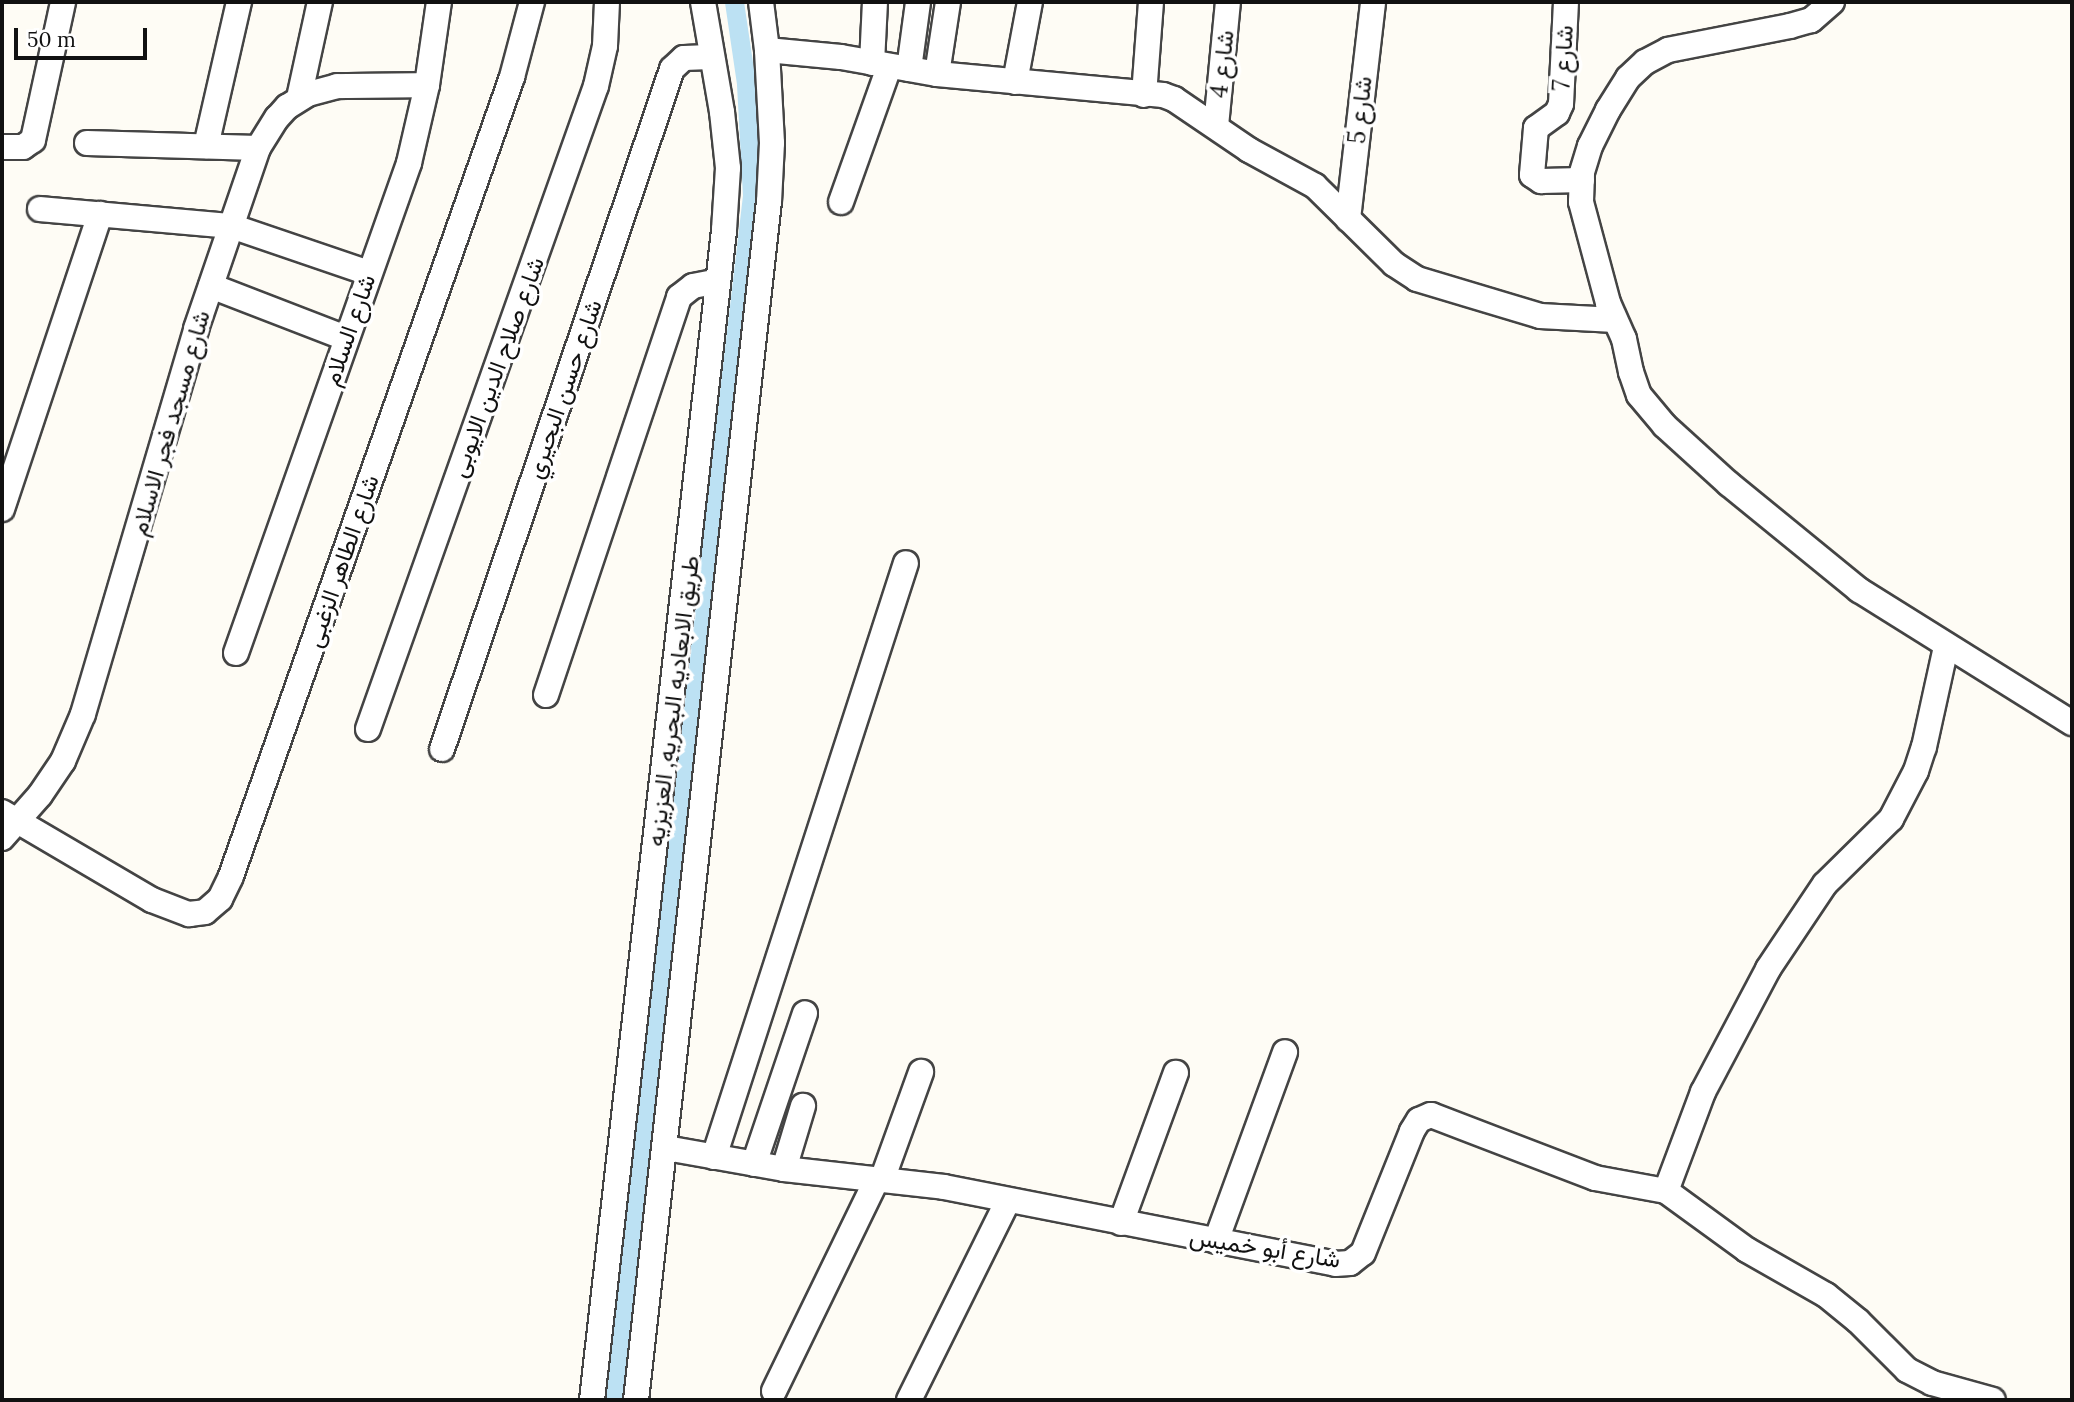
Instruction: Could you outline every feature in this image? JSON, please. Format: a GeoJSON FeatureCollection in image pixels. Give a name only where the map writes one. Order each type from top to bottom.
{"type":"FeatureCollection","features":[{"type":"Feature","properties":{"kind":"street"},"geometry":{"type":"LineString","coordinates":[[2,147],[23,146],[33,140],[63,2]]}},
{"type":"Feature","properties":{"kind":"street"},"geometry":{"type":"LineString","coordinates":[[206,146],[239,2]]}},
{"type":"Feature","properties":{"kind":"street"},"geometry":{"type":"LineString","coordinates":[[320,2],[299,98],[337,86],[427,85]]}},
{"type":"Feature","properties":{"kind":"street","name":"شارع السلام"},"geometry":{"type":"LineString","coordinates":[[236,653],[409,163],[427,85],[439,2]]}},
{"type":"Feature","properties":{"kind":"street","name":"شارع الطاهر الزغبى"},"geometry":{"type":"LineString","coordinates":[[10,816],[152,900],[189,914],[205,912],[220,899],[231,876],[512,77],[532,2]]}},
{"type":"Feature","properties":{"kind":"street","name":"شارع صلاح الدين الايوبى"},"geometry":{"type":"LineString","coordinates":[[368,729],[596,86],[605,46],[607,2]]}},
{"type":"Feature","properties":{"kind":"street","name":"طريق الابعاديه البحريه, العزيزيه"},"geometry":{"type":"LineString","coordinates":[[592,1400],[718,281],[728,168],[722,112],[710,57],[703,2]]}},
{"type":"Feature","properties":{"kind":"street","name":"طريق الابعاديه البحريه, العزيزيه"},"geometry":{"type":"LineString","coordinates":[[636,1400],[666,1149],[769,202],[772,143],[767,50],[761,2]]}},
{"type":"Feature","properties":{"kind":"street"},"geometry":{"type":"LineString","coordinates":[[875,2],[890,66]]}},
{"type":"Feature","properties":{"kind":"street"},"geometry":{"type":"LineString","coordinates":[[841,202],[890,66],[918,2]]}},
{"type":"Feature","properties":{"kind":"street"},"geometry":{"type":"LineString","coordinates":[[937,74],[948,2]]}},
{"type":"Feature","properties":{"kind":"street"},"geometry":{"type":"LineString","coordinates":[[1014,82],[1030,2]]}},
{"type":"Feature","properties":{"kind":"street"},"geometry":{"type":"LineString","coordinates":[[1144,94],[1151,2]]}},
{"type":"Feature","properties":{"kind":"street","name":"شارع 4"},"geometry":{"type":"LineString","coordinates":[[1216,126],[1228,2]]}},
{"type":"Feature","properties":{"kind":"street","name":"شارع 5"},"geometry":{"type":"LineString","coordinates":[[1348,219],[1373,2]]}},
{"type":"Feature","properties":{"kind":"street","name":"شارع 7"},"geometry":{"type":"LineString","coordinates":[[1566,2],[1561,104],[1557,113],[1536,128],[1532,175],[1541,181],[1582,180]]}},
{"type":"Feature","properties":{"kind":"street"},"geometry":{"type":"LineString","coordinates":[[1832,2],[1811,20],[1668,50],[1646,62],[1628,78],[1590,146],[1582,180],[1581,202],[1587,230],[1639,395],[1665,426],[1729,484],[1858,590],[2072,723]]}},
{"type":"Feature","properties":{"kind":"street"},"geometry":{"type":"LineString","coordinates":[[767,50],[937,74],[1174,99],[1249,150],[1315,186],[1394,264],[1431,285],[1540,316],[1615,320]]}},
{"type":"Feature","properties":{"kind":"street","name":"شارع حسن البحيري"},"geometry":{"type":"LineString","coordinates":[[442,749],[672,69],[684,58],[710,57]]}},
{"type":"Feature","properties":{"kind":"street","name":"شارع مسجد فجر الاسلام"},"geometry":{"type":"LineString","coordinates":[[2,838],[10,816],[40,795],[63,761],[83,714],[211,286],[258,148],[277,118],[299,98]]}},
{"type":"Feature","properties":{"kind":"street"},"geometry":{"type":"LineString","coordinates":[[87,143],[258,148]]}},
{"type":"Feature","properties":{"kind":"street"},"geometry":{"type":"LineString","coordinates":[[40,209],[231,226],[369,272]]}},
{"type":"Feature","properties":{"kind":"street"},"geometry":{"type":"LineString","coordinates":[[2,509],[100,214]]}},
{"type":"Feature","properties":{"kind":"street"},"geometry":{"type":"LineString","coordinates":[[546,695],[679,297],[693,286],[718,281]]}},
{"type":"Feature","properties":{"kind":"street"},"geometry":{"type":"LineString","coordinates":[[211,286],[346,338]]}},
{"type":"Feature","properties":{"kind":"street"},"geometry":{"type":"LineString","coordinates":[[714,1157],[906,563]]}},
{"type":"Feature","properties":{"kind":"street"},"geometry":{"type":"LineString","coordinates":[[1666,1191],[1703,1092],[1769,969],[1825,884],[1891,819],[1916,771],[1924,747],[1946,646]]}},
{"type":"Feature","properties":{"kind":"street"},"geometry":{"type":"LineString","coordinates":[[754,1164],[806,1013]]}},
{"type":"Feature","properties":{"kind":"street"},"geometry":{"type":"LineString","coordinates":[[1216,1241],[1285,1052]]}},
{"type":"Feature","properties":{"kind":"street"},"geometry":{"type":"LineString","coordinates":[[774,1391],[879,1180],[920,1072]]}},
{"type":"Feature","properties":{"kind":"street"},"geometry":{"type":"LineString","coordinates":[[1121,1223],[1176,1073]]}},
{"type":"Feature","properties":{"kind":"street"},"geometry":{"type":"LineString","coordinates":[[784,1169],[803,1106]]}},
{"type":"Feature","properties":{"kind":"street","name":"شارع أبو خميس"},"geometry":{"type":"LineString","coordinates":[[666,1149],[784,1169],[944,1187],[1335,1264],[1350,1263],[1363,1254],[1412,1131],[1419,1120],[1431,1115],[1595,1178],[1666,1191],[1747,1250],[1826,1296],[1858,1321],[1907,1370],[1931,1383],[1993,1400]]}},
{"type":"Feature","properties":{"kind":"street"},"geometry":{"type":"LineString","coordinates":[[909,1400],[1008,1201]]}},
{"type":"Feature","properties":{"kind":"waterway"},"geometry":{"type":"LineString","coordinates":[[614,1400],[634,1200],[752,195],[746,83],[734,2]]}}]}
